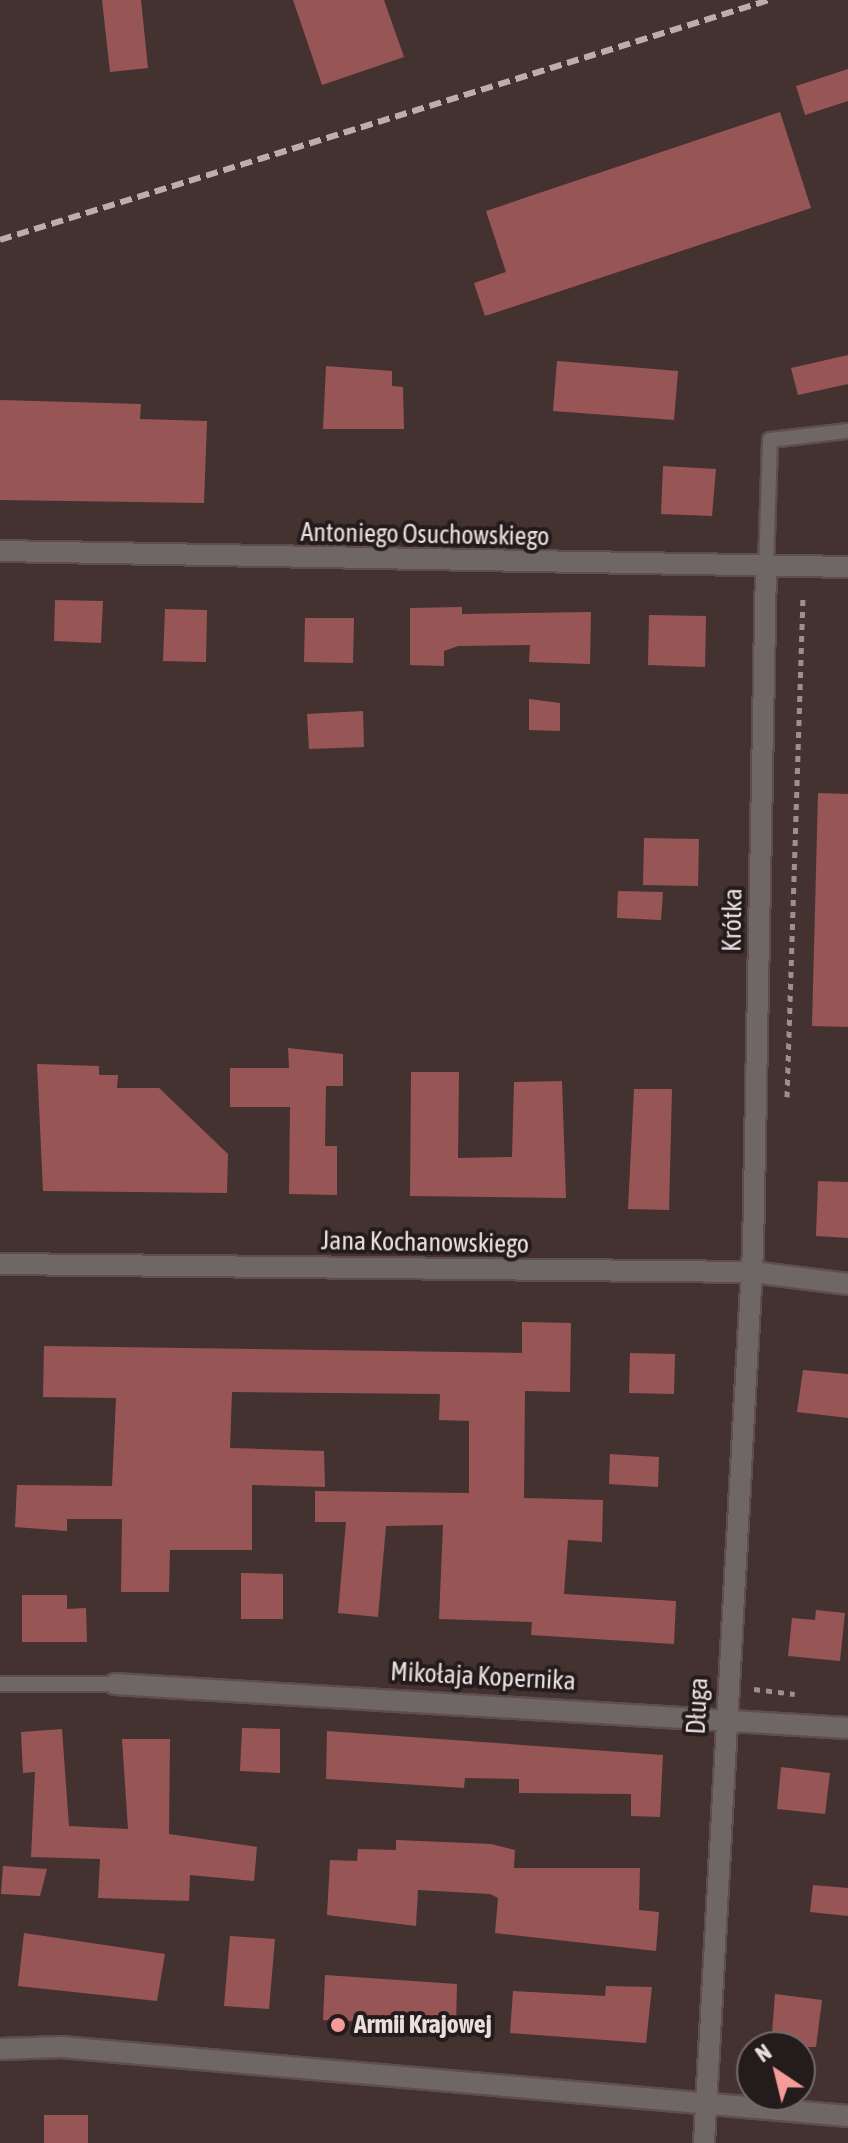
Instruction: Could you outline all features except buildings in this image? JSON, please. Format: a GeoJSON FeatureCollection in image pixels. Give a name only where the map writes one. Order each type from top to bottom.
{"type":"FeatureCollection","features":[{"type":"Feature","properties":{"kind":"street","name":"Antoniego Osuchowskiego"},"geometry":{"type":"LineString","coordinates":[[0,551],[766,569],[848,567]]}},
{"type":"Feature","properties":{"kind":"street","name":"Krótka"},"geometry":{"type":"LineString","coordinates":[[752,1272],[766,569]]}},
{"type":"Feature","properties":{"kind":"street","name":"Jana Kochanowskiego"},"geometry":{"type":"LineString","coordinates":[[0,1264],[752,1272],[848,1284]]}},
{"type":"Feature","properties":{"kind":"street","name":"Długa"},"geometry":{"type":"LineString","coordinates":[[704,2143],[723,1716],[752,1272]]}},
{"type":"Feature","properties":{"kind":"street","name":"Mikołaja Kopernika"},"geometry":{"type":"LineString","coordinates":[[115,1684],[723,1716],[848,1728]]}},
{"type":"Feature","properties":{"kind":"street"},"geometry":{"type":"LineString","coordinates":[[0,2049],[61,2047],[848,2116]]}},
{"type":"Feature","properties":{"kind":"lane"},"geometry":{"type":"LineString","coordinates":[[766,569],[770,440],[848,431]]}},
{"type":"Feature","properties":{"kind":"lane"},"geometry":{"type":"LineString","coordinates":[[0,1684],[115,1684]]}},
{"type":"Feature","properties":{"kind":"path"},"geometry":{"type":"LineString","coordinates":[[786,1111],[799,596],[811,595]]}},
{"type":"Feature","properties":{"kind":"railway"},"geometry":{"type":"LineString","coordinates":[[0,240],[769,0]]}},
{"type":"Feature","properties":{"kind":"place","name":"Armii Krajowej"},"geometry":{"type":"Point","coordinates":[338,2025]}}]}
